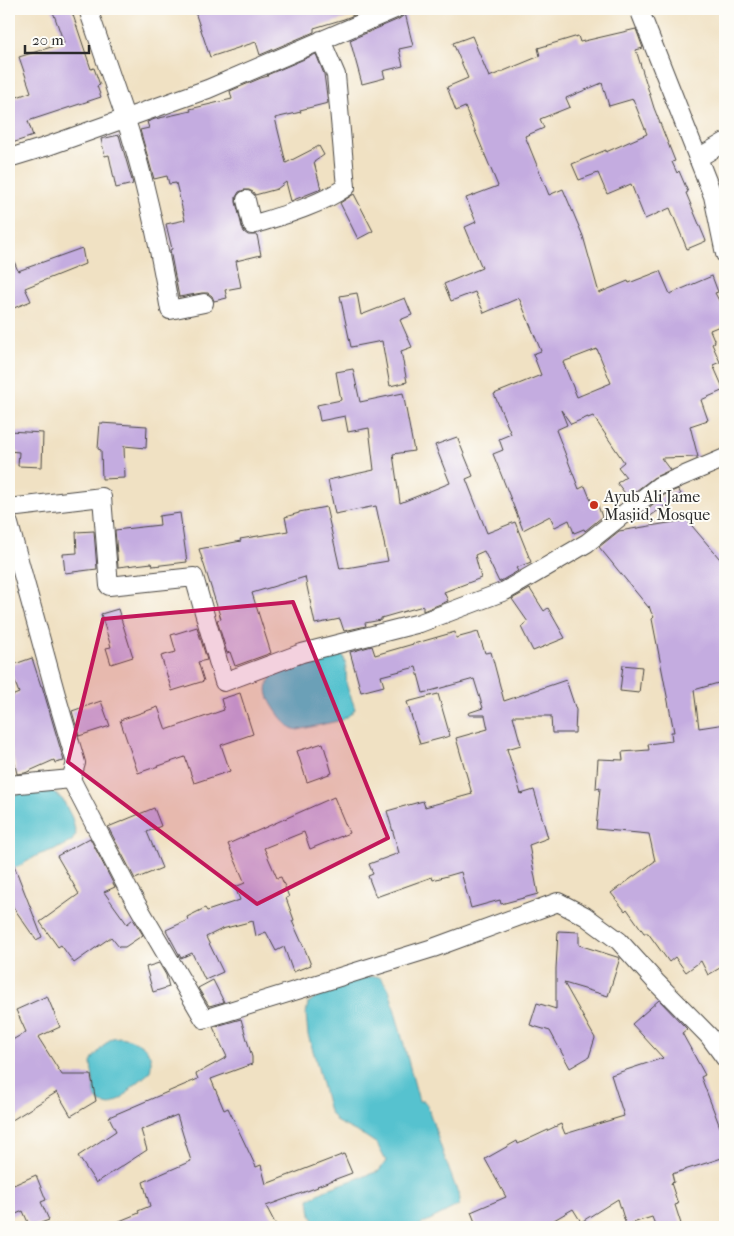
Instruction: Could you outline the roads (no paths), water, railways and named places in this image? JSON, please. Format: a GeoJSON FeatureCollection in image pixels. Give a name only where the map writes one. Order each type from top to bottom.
{"type":"FeatureCollection","features":[{"type":"Feature","properties":{"kind":"street"},"geometry":{"type":"LineString","coordinates":[[88,9],[126,118],[145,188],[163,268],[170,310],[204,303]]}},
{"type":"Feature","properties":{"kind":"street"},"geometry":{"type":"LineString","coordinates":[[9,158],[208,89],[395,9]]}},
{"type":"Feature","properties":{"kind":"street"},"geometry":{"type":"LineString","coordinates":[[639,9],[713,196],[725,254]]}},
{"type":"Feature","properties":{"kind":"street"},"geometry":{"type":"LineString","coordinates":[[246,200],[252,225],[333,196],[346,187],[336,75],[321,40]]}},
{"type":"Feature","properties":{"kind":"street"},"geometry":{"type":"LineString","coordinates":[[698,158],[725,142]]}},
{"type":"Feature","properties":{"kind":"street"},"geometry":{"type":"LineString","coordinates":[[9,508],[102,497],[109,586],[194,577],[224,682],[302,653],[420,623],[505,591],[587,543],[659,486],[725,458]]}},
{"type":"Feature","properties":{"kind":"street"},"geometry":{"type":"LineString","coordinates":[[9,524],[76,763],[71,779],[128,889],[204,1019],[433,948],[558,902],[585,916],[619,941],[709,1036],[725,1058]]}},
{"type":"Feature","properties":{"kind":"street"},"geometry":{"type":"LineString","coordinates":[[9,785],[71,779]]}},
{"type":"Feature","properties":{"kind":"water"},"geometry":{"type":"Polygon","coordinates":[[[337,650],[345,661],[347,686],[355,709],[342,720],[298,730],[291,727],[284,721],[269,699],[267,687],[272,676],[337,650]]]}},
{"type":"Feature","properties":{"kind":"water"},"geometry":{"type":"Polygon","coordinates":[[[50,789],[63,800],[72,818],[76,834],[72,841],[38,855],[9,871],[9,798],[28,790],[50,789]]]}},
{"type":"Feature","properties":{"kind":"water"},"geometry":{"type":"Polygon","coordinates":[[[376,976],[381,978],[389,989],[419,1101],[424,1101],[427,1105],[460,1199],[459,1205],[416,1227],[318,1227],[311,1215],[309,1199],[330,1188],[379,1171],[386,1161],[377,1144],[337,1122],[329,1111],[308,1035],[306,1014],[308,1003],[333,984],[350,979],[376,976]]]}},
{"type":"Feature","properties":{"kind":"water"},"geometry":{"type":"Polygon","coordinates":[[[120,1037],[135,1041],[147,1050],[151,1060],[150,1072],[114,1103],[110,1105],[100,1103],[95,1097],[91,1063],[106,1043],[112,1038],[120,1037]]]}},
{"type":"Feature","properties":{"kind":"place","name":"Ayub Ali Jame Masjid, Mosque"},"geometry":{"type":"Point","coordinates":[594,505]}}]}
